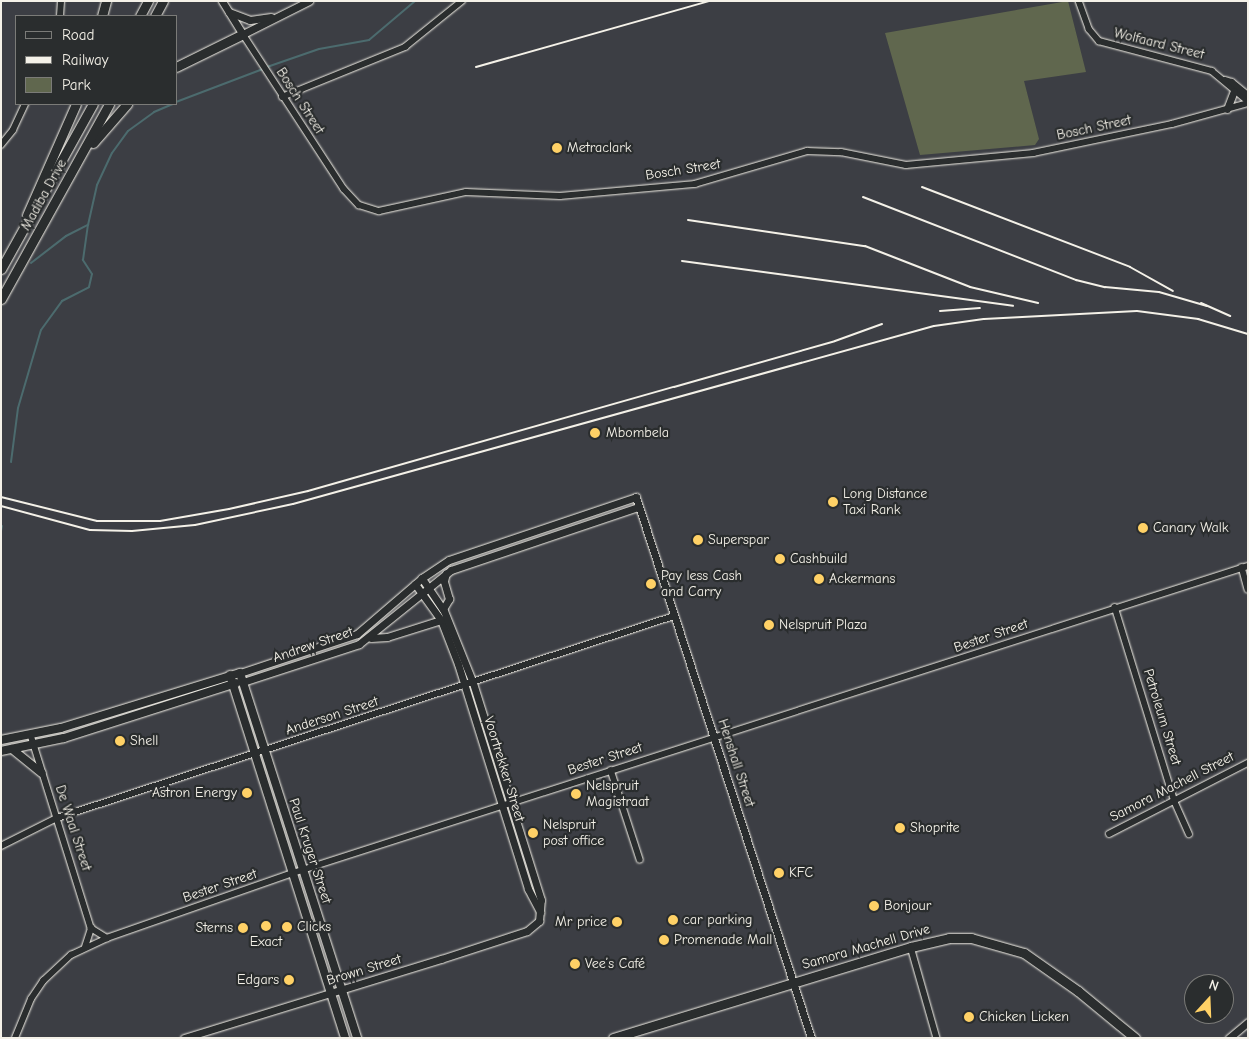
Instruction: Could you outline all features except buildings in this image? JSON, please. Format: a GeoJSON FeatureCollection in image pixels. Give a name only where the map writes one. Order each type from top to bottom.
{"type":"FeatureCollection","features":[{"type":"Feature","properties":{"kind":"main road"},"geometry":{"type":"LineString","coordinates":[[102,15],[106,1]]}},
{"type":"Feature","properties":{"kind":"main road"},"geometry":{"type":"LineString","coordinates":[[141,15],[148,1]]}},
{"type":"Feature","properties":{"kind":"main road"},"geometry":{"type":"LineString","coordinates":[[156,15],[163,1]]}},
{"type":"Feature","properties":{"kind":"main road"},"geometry":{"type":"LineString","coordinates":[[178,66],[242,34]]}},
{"type":"Feature","properties":{"kind":"main road"},"geometry":{"type":"LineString","coordinates":[[8,257],[76,105]]}},
{"type":"Feature","properties":{"kind":"main road","name":"Madiba Drive"},"geometry":{"type":"LineString","coordinates":[[1,270],[92,105]]}},
{"type":"Feature","properties":{"kind":"main road","name":"Madiba Drive"},"geometry":{"type":"LineString","coordinates":[[1,298],[108,105]]}},
{"type":"Feature","properties":{"kind":"main road"},"geometry":{"type":"LineString","coordinates":[[75,167],[126,105]]}},
{"type":"Feature","properties":{"kind":"main road","name":"Andrew Street"},"geometry":{"type":"LineString","coordinates":[[1,740],[30,735],[240,673]]}},
{"type":"Feature","properties":{"kind":"main road","name":"Paul Kruger Street"},"geometry":{"type":"LineString","coordinates":[[240,673],[356,1038]]}},
{"type":"Feature","properties":{"kind":"main road","name":"Paul Kruger Street"},"geometry":{"type":"LineString","coordinates":[[230,676],[346,1038]]}},
{"type":"Feature","properties":{"kind":"main road","name":"Andrew Street"},"geometry":{"type":"LineString","coordinates":[[1,751],[34,746],[133,718],[243,682]]}},
{"type":"Feature","properties":{"kind":"main road"},"geometry":{"type":"LineString","coordinates":[[12,750],[42,772]]}},
{"type":"Feature","properties":{"kind":"main road","name":"Samora Machell Drive"},"geometry":{"type":"LineString","coordinates":[[613,1038],[911,947],[949,938],[971,938],[1012,947],[1078,991],[1135,1038]]}},
{"type":"Feature","properties":{"kind":"street"},"geometry":{"type":"LineString","coordinates":[[60,15],[61,1]]}},
{"type":"Feature","properties":{"kind":"street","name":"Bosch Street"},"geometry":{"type":"LineString","coordinates":[[222,1],[270,79],[344,189],[360,205],[379,211],[466,192],[560,196],[695,184],[807,151],[842,152],[906,165],[1033,153],[1163,126],[1248,102]]}},
{"type":"Feature","properties":{"kind":"street"},"geometry":{"type":"LineString","coordinates":[[242,34],[309,1]]}},
{"type":"Feature","properties":{"kind":"street"},"geometry":{"type":"LineString","coordinates":[[282,97],[405,47],[462,1]]}},
{"type":"Feature","properties":{"kind":"street","name":"Wolfaard Street"},"geometry":{"type":"LineString","coordinates":[[1079,1],[1089,30],[1099,41],[1198,65],[1232,82],[1248,95]]}},
{"type":"Feature","properties":{"kind":"street"},"geometry":{"type":"LineString","coordinates":[[228,11],[250,20],[284,14]]}},
{"type":"Feature","properties":{"kind":"street","name":"Wolfaard Street"},"geometry":{"type":"LineString","coordinates":[[1225,80],[1234,91],[1248,102]]}},
{"type":"Feature","properties":{"kind":"street"},"geometry":{"type":"LineString","coordinates":[[1227,109],[1234,91]]}},
{"type":"Feature","properties":{"kind":"street"},"geometry":{"type":"LineString","coordinates":[[1,145],[13,130],[25,105]]}},
{"type":"Feature","properties":{"kind":"street","name":"Henshall Street"},"geometry":{"type":"LineString","coordinates":[[636,497],[811,1038]]}},
{"type":"Feature","properties":{"kind":"street","name":"Andrew Street"},"geometry":{"type":"LineString","coordinates":[[240,673],[357,634],[422,578],[449,560],[636,497]]}},
{"type":"Feature","properties":{"kind":"street","name":"Andrew Street"},"geometry":{"type":"LineString","coordinates":[[243,682],[371,638],[447,572],[638,507]]}},
{"type":"Feature","properties":{"kind":"street"},"geometry":{"type":"LineString","coordinates":[[1245,566],[1248,589]]}},
{"type":"Feature","properties":{"kind":"street","name":"Bester Street"},"geometry":{"type":"LineString","coordinates":[[15,1038],[31,999],[43,981],[85,947],[106,938],[505,804],[713,737],[925,672],[1115,607],[1245,566]]}},
{"type":"Feature","properties":{"kind":"street"},"geometry":{"type":"LineString","coordinates":[[443,609],[448,599],[444,582],[447,572]]}},
{"type":"Feature","properties":{"kind":"street","name":"Voortrekker Street"},"geometry":{"type":"LineString","coordinates":[[422,578],[443,609],[469,684],[505,804],[541,900],[540,912]]}},
{"type":"Feature","properties":{"kind":"street","name":"Voortrekker Street"},"geometry":{"type":"LineString","coordinates":[[415,584],[441,620],[469,684]]}},
{"type":"Feature","properties":{"kind":"street","name":"Petroleum Street"},"geometry":{"type":"LineString","coordinates":[[1115,607],[1175,802],[1189,834]]}},
{"type":"Feature","properties":{"kind":"street","name":"Anderson Street"},"geometry":{"type":"LineString","coordinates":[[1,846],[57,818],[266,752],[674,616]]}},
{"type":"Feature","properties":{"kind":"street"},"geometry":{"type":"LineString","coordinates":[[371,638],[387,637],[441,620]]}},
{"type":"Feature","properties":{"kind":"street","name":"De Waal Street"},"geometry":{"type":"LineString","coordinates":[[30,735],[91,928]]}},
{"type":"Feature","properties":{"kind":"street","name":"Samora Machell Street"},"geometry":{"type":"LineString","coordinates":[[1108,834],[1175,802],[1248,763]]}},
{"type":"Feature","properties":{"kind":"street"},"geometry":{"type":"LineString","coordinates":[[611,770],[640,859]]}},
{"type":"Feature","properties":{"kind":"street","name":"Brown Street"},"geometry":{"type":"LineString","coordinates":[[184,1038],[527,931],[537,924],[540,912]]}},
{"type":"Feature","properties":{"kind":"street"},"geometry":{"type":"LineString","coordinates":[[85,947],[91,928],[106,938]]}},
{"type":"Feature","properties":{"kind":"street"},"geometry":{"type":"LineString","coordinates":[[911,947],[937,1038]]}},
{"type":"Feature","properties":{"kind":"street"},"geometry":{"type":"LineString","coordinates":[[1228,1038],[1248,1022]]}},
{"type":"Feature","properties":{"kind":"green space"},"geometry":{"type":"Polygon","coordinates":[[[1068,1],[1086,72],[1024,81],[1039,139],[1035,145],[920,155],[885,33],[1068,1]]]}},
{"type":"Feature","properties":{"kind":"waterway"},"geometry":{"type":"LineString","coordinates":[[267,67],[319,49],[369,40],[415,1]]}},
{"type":"Feature","properties":{"kind":"waterway"},"geometry":{"type":"LineString","coordinates":[[178,101],[263,69]]}},
{"type":"Feature","properties":{"kind":"waterway"},"geometry":{"type":"LineString","coordinates":[[31,263],[66,236],[88,225],[97,185],[112,153],[128,131],[154,112],[171,105]]}},
{"type":"Feature","properties":{"kind":"waterway"},"geometry":{"type":"LineString","coordinates":[[11,462],[18,408],[41,330],[62,301],[89,287],[92,274],[83,260],[88,225]]}},
{"type":"Feature","properties":{"kind":"waterway"},"geometry":{"type":"LineString","coordinates":[[1,531],[2,526]]}},
{"type":"Feature","properties":{"kind":"railway"},"geometry":{"type":"LineString","coordinates":[[476,67],[709,1]]}},
{"type":"Feature","properties":{"kind":"railway"},"geometry":{"type":"LineString","coordinates":[[922,187],[1130,267],[1173,291]]}},
{"type":"Feature","properties":{"kind":"railway"},"geometry":{"type":"LineString","coordinates":[[863,197],[1076,280],[1105,287],[1159,292],[1207,306]]}},
{"type":"Feature","properties":{"kind":"railway"},"geometry":{"type":"LineString","coordinates":[[688,220],[865,246],[970,287],[1038,303]]}},
{"type":"Feature","properties":{"kind":"railway"},"geometry":{"type":"LineString","coordinates":[[682,261],[1013,306]]}},
{"type":"Feature","properties":{"kind":"railway"},"geometry":{"type":"LineString","coordinates":[[1201,303],[1230,316]]}},
{"type":"Feature","properties":{"kind":"railway"},"geometry":{"type":"LineString","coordinates":[[940,311],[980,308]]}},
{"type":"Feature","properties":{"kind":"railway"},"geometry":{"type":"LineString","coordinates":[[1,506],[90,530],[132,531],[195,525],[293,504],[934,326],[984,319],[1137,311],[1198,319],[1248,334]]}},
{"type":"Feature","properties":{"kind":"railway"},"geometry":{"type":"LineString","coordinates":[[1,497],[97,521],[160,521],[229,509],[308,491],[835,341],[882,324]]}},
{"type":"Feature","properties":{"kind":"place","name":"Metraclark"},"geometry":{"type":"Point","coordinates":[557,148]}},
{"type":"Feature","properties":{"kind":"place","name":"Mbombela"},"geometry":{"type":"Point","coordinates":[595,433]}},
{"type":"Feature","properties":{"kind":"place","name":"Long Distance Taxi Rank"},"geometry":{"type":"Point","coordinates":[833,502]}},
{"type":"Feature","properties":{"kind":"place","name":"Canary Walk"},"geometry":{"type":"Point","coordinates":[1143,528]}},
{"type":"Feature","properties":{"kind":"place","name":"Superspar"},"geometry":{"type":"Point","coordinates":[698,540]}},
{"type":"Feature","properties":{"kind":"place","name":"Cashbuild"},"geometry":{"type":"Point","coordinates":[780,559]}},
{"type":"Feature","properties":{"kind":"place","name":"Ackermans"},"geometry":{"type":"Point","coordinates":[819,579]}},
{"type":"Feature","properties":{"kind":"place","name":"Pay less Cash and Carry"},"geometry":{"type":"Point","coordinates":[651,584]}},
{"type":"Feature","properties":{"kind":"place","name":"Nelspruit Plaza"},"geometry":{"type":"Point","coordinates":[769,625]}},
{"type":"Feature","properties":{"kind":"place","name":"Shell"},"geometry":{"type":"Point","coordinates":[120,741]}},
{"type":"Feature","properties":{"kind":"place","name":"Astron Energy"},"geometry":{"type":"Point","coordinates":[247,793]}},
{"type":"Feature","properties":{"kind":"place","name":"Nelspruit Magistraat"},"geometry":{"type":"Point","coordinates":[576,794]}},
{"type":"Feature","properties":{"kind":"place","name":"Shoprite"},"geometry":{"type":"Point","coordinates":[900,828]}},
{"type":"Feature","properties":{"kind":"place","name":"Nelspruit post office"},"geometry":{"type":"Point","coordinates":[533,833]}},
{"type":"Feature","properties":{"kind":"place","name":"KFC"},"geometry":{"type":"Point","coordinates":[779,873]}},
{"type":"Feature","properties":{"kind":"place","name":"Bonjour"},"geometry":{"type":"Point","coordinates":[874,906]}},
{"type":"Feature","properties":{"kind":"place","name":"car parking"},"geometry":{"type":"Point","coordinates":[673,920]}},
{"type":"Feature","properties":{"kind":"place","name":"Mr price"},"geometry":{"type":"Point","coordinates":[617,922]}},
{"type":"Feature","properties":{"kind":"place","name":"Exact"},"geometry":{"type":"Point","coordinates":[266,926]}},
{"type":"Feature","properties":{"kind":"place","name":"Clicks"},"geometry":{"type":"Point","coordinates":[287,927]}},
{"type":"Feature","properties":{"kind":"place","name":"Sterns"},"geometry":{"type":"Point","coordinates":[243,928]}},
{"type":"Feature","properties":{"kind":"place","name":"Promenade Mall"},"geometry":{"type":"Point","coordinates":[664,940]}},
{"type":"Feature","properties":{"kind":"place","name":"Vee’s Café"},"geometry":{"type":"Point","coordinates":[575,964]}},
{"type":"Feature","properties":{"kind":"place","name":"Edgars"},"geometry":{"type":"Point","coordinates":[289,980]}},
{"type":"Feature","properties":{"kind":"place","name":"Chicken Licken"},"geometry":{"type":"Point","coordinates":[969,1017]}}]}
